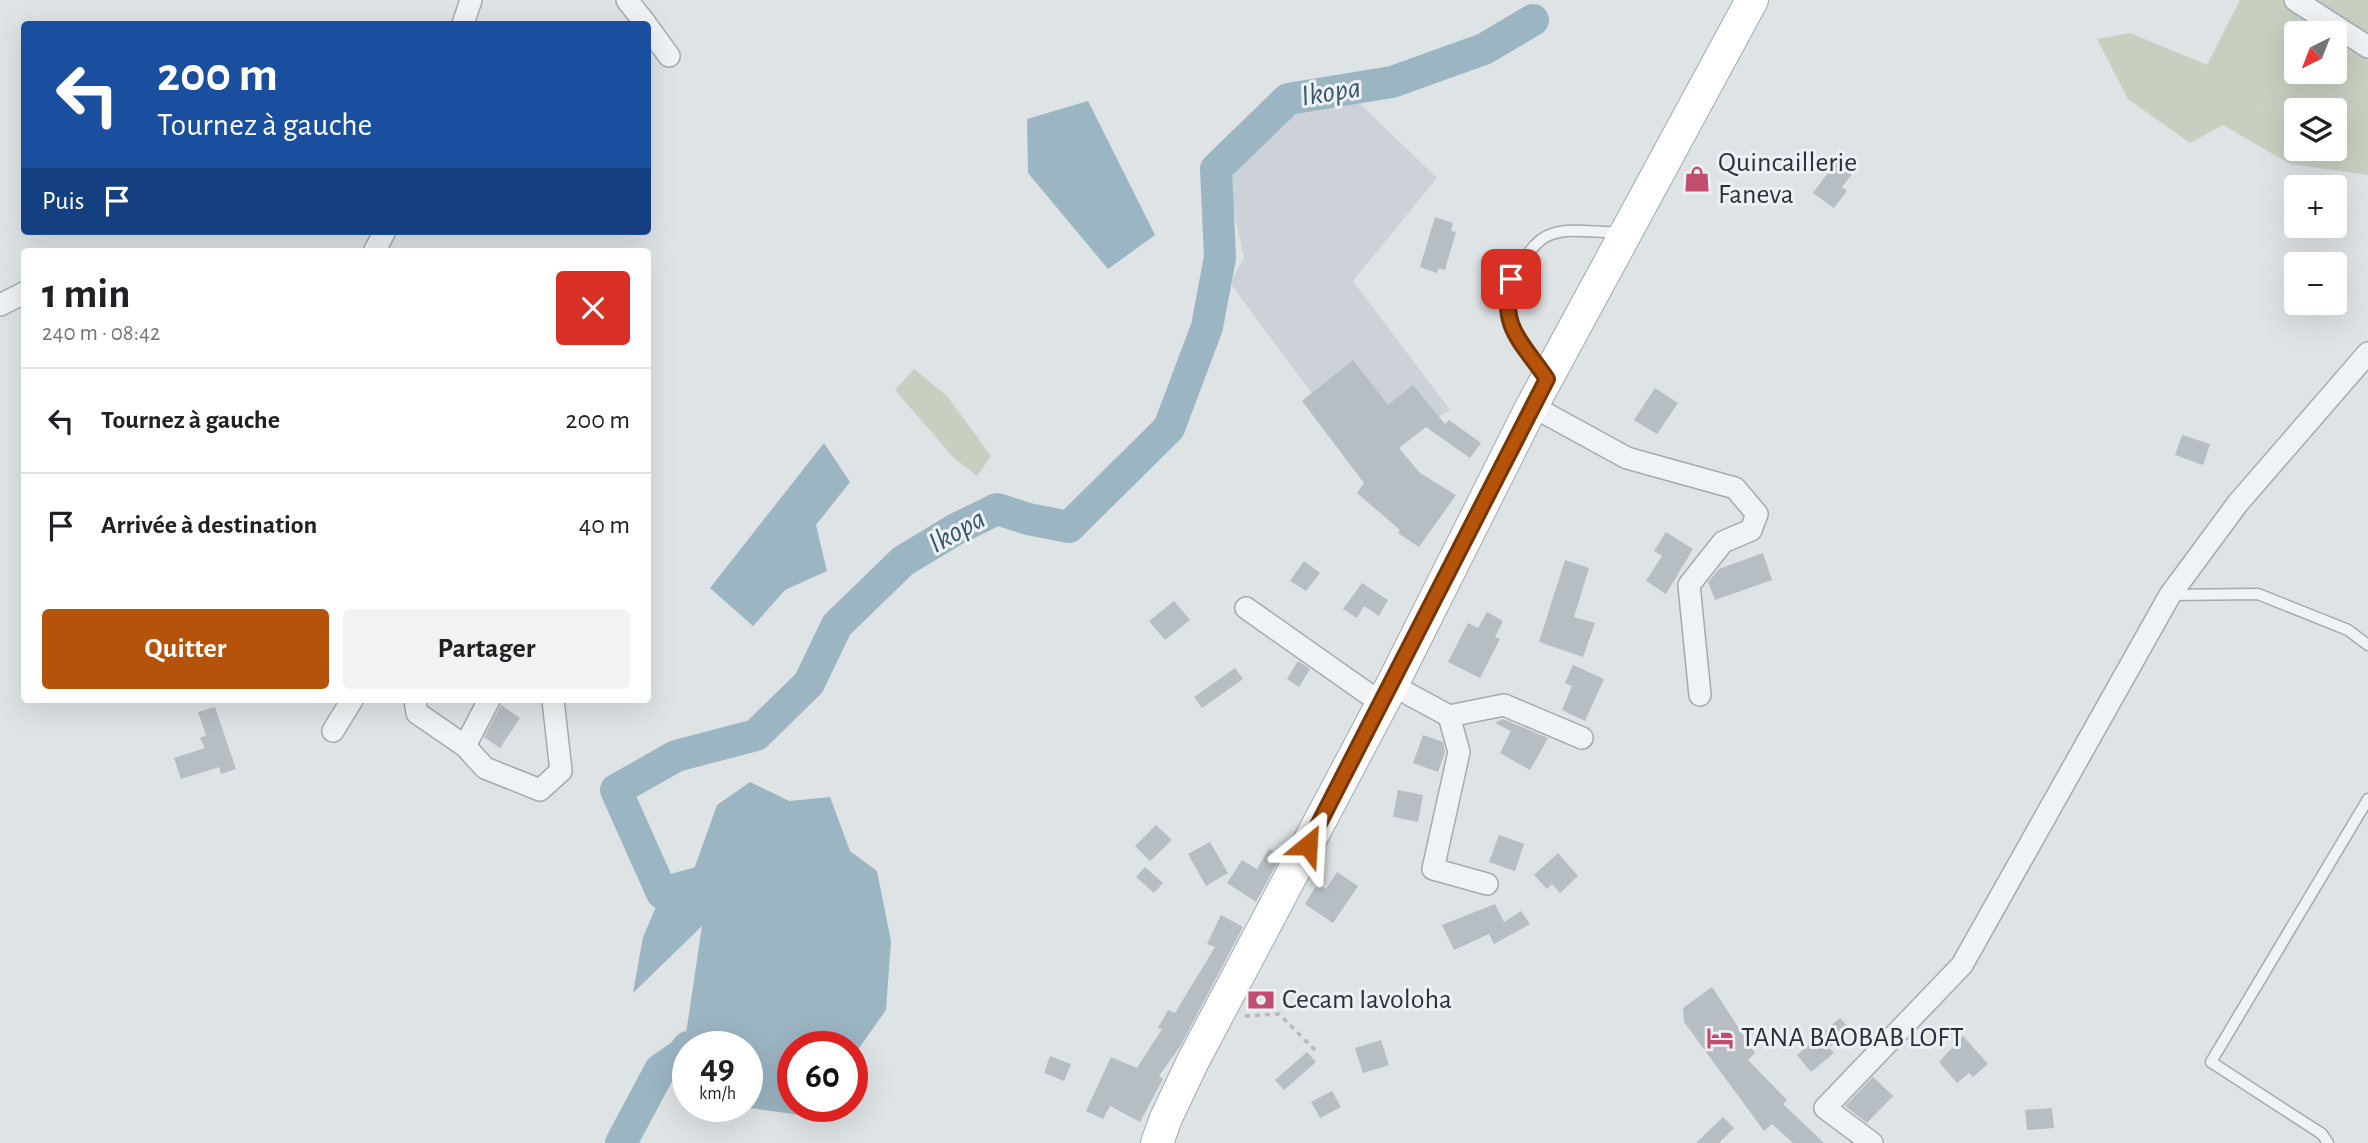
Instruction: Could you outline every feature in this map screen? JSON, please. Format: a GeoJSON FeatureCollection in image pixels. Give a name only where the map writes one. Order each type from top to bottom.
{"type":"FeatureCollection","features":[{"type":"Feature","properties":{"kind":"main road"},"geometry":{"type":"LineString","coordinates":[[1157,1143],[1188,1072],[1540,392],[1752,0]]}},
{"type":"Feature","properties":{"kind":"street"},"geometry":{"type":"LineString","coordinates":[[464,21],[471,0]]}},
{"type":"Feature","properties":{"kind":"street"},"geometry":{"type":"LineString","coordinates":[[627,0],[643,21]]}},
{"type":"Feature","properties":{"kind":"street"},"geometry":{"type":"LineString","coordinates":[[2295,0],[2368,47]]}},
{"type":"Feature","properties":{"kind":"street"},"geometry":{"type":"LineString","coordinates":[[651,31],[669,56]]}},
{"type":"Feature","properties":{"kind":"street"},"geometry":{"type":"LineString","coordinates":[[0,305],[21,294]]}},
{"type":"Feature","properties":{"kind":"street"},"geometry":{"type":"LineString","coordinates":[[1872,1143],[1825,1108],[1962,965],[2170,596],[2238,503],[2368,353]]}},
{"type":"Feature","properties":{"kind":"street"},"geometry":{"type":"LineString","coordinates":[[1540,392],[1627,458],[1735,488],[1757,514],[1751,530],[1723,542],[1689,585],[1700,695]]}},
{"type":"Feature","properties":{"kind":"street"},"geometry":{"type":"LineString","coordinates":[[1246,608],[1386,694],[1449,716],[1504,705],[1581,738]]}},
{"type":"Feature","properties":{"kind":"street"},"geometry":{"type":"LineString","coordinates":[[334,731],[350,703]]}},
{"type":"Feature","properties":{"kind":"street"},"geometry":{"type":"LineString","coordinates":[[415,703],[416,713],[465,746],[485,768],[540,790],[561,771],[553,703]]}},
{"type":"Feature","properties":{"kind":"street"},"geometry":{"type":"LineString","coordinates":[[465,746],[487,703]]}},
{"type":"Feature","properties":{"kind":"street"},"geometry":{"type":"LineString","coordinates":[[1449,716],[1459,752],[1433,869],[1488,884]]}},
{"type":"Feature","properties":{"kind":"lane"},"geometry":{"type":"LineString","coordinates":[[1540,392],[1504,304],[1511,279],[1528,253],[1548,235],[1566,231],[1627,231]]}},
{"type":"Feature","properties":{"kind":"lane"},"geometry":{"type":"LineString","coordinates":[[2170,596],[2258,594],[2348,630],[2368,645]]}},
{"type":"Feature","properties":{"kind":"lane"},"geometry":{"type":"LineString","coordinates":[[2328,1143],[2322,1134],[2211,1062],[2368,799]]}},
{"type":"Feature","properties":{"kind":"path"},"geometry":{"type":"LineString","coordinates":[[1222,1010],[1248,1017],[1279,1014],[1315,1050]]}},
{"type":"Feature","properties":{"kind":"shaded area"},"geometry":{"type":"Polygon","coordinates":[[[1356,100],[1437,178],[1353,281],[1450,410],[1362,461],[1230,283],[1244,258],[1227,182],[1291,113],[1356,100]]]}},
{"type":"Feature","properties":{"kind":"green space"},"geometry":{"type":"Polygon","coordinates":[[[2240,0],[2368,0],[2368,175],[2290,164],[2285,161],[2347,161],[2347,98],[2284,98],[2284,161],[2223,125],[2190,143],[2128,99],[2097,39],[2130,33],[2207,65],[2240,0]]]}},
{"type":"Feature","properties":{"kind":"green space"},"geometry":{"type":"Polygon","coordinates":[[[914,369],[947,396],[991,456],[977,476],[953,457],[895,390],[914,369]]]}},
{"type":"Feature","properties":{"kind":"water"},"geometry":{"type":"Polygon","coordinates":[[[1088,101],[1155,235],[1108,269],[1028,173],[1027,119],[1088,101]]]}},
{"type":"Feature","properties":{"kind":"water"},"geometry":{"type":"Polygon","coordinates":[[[824,443],[850,482],[816,525],[827,571],[785,590],[753,626],[710,588],[824,443]]]}},
{"type":"Feature","properties":{"kind":"water"},"geometry":{"type":"Polygon","coordinates":[[[750,782],[789,801],[830,797],[850,851],[877,871],[891,941],[886,1010],[868,1035],[868,1031],[777,1031],[777,1112],[763,1110],[763,1031],[686,1031],[702,926],[633,993],[643,937],[662,893],[693,872],[717,805],[750,782]]]}},
{"type":"Feature","properties":{"kind":"building"},"geometry":{"type":"Polygon","coordinates":[[[1836,162],[1852,174],[1842,187],[1847,191],[1834,208],[1813,193],[1836,162]]]}},
{"type":"Feature","properties":{"kind":"building"},"geometry":{"type":"Polygon","coordinates":[[[1435,217],[1453,223],[1451,231],[1456,232],[1445,270],[1439,268],[1437,273],[1420,267],[1435,217]]]}},
{"type":"Feature","properties":{"kind":"building"},"geometry":{"type":"Polygon","coordinates":[[[1353,360],[1388,405],[1413,385],[1445,424],[1449,420],[1481,443],[1470,458],[1426,427],[1399,448],[1420,473],[1456,495],[1419,547],[1398,533],[1400,530],[1357,493],[1364,483],[1302,401],[1353,360]]]}},
{"type":"Feature","properties":{"kind":"building"},"geometry":{"type":"Polygon","coordinates":[[[1655,388],[1678,403],[1657,434],[1634,420],[1655,388]]]}},
{"type":"Feature","properties":{"kind":"building"},"geometry":{"type":"Polygon","coordinates":[[[2182,435],[2210,444],[2203,465],[2175,455],[2182,435]]]}},
{"type":"Feature","properties":{"kind":"building"},"geometry":{"type":"Polygon","coordinates":[[[1666,532],[1693,549],[1666,594],[1646,581],[1662,556],[1654,551],[1666,532]]]}},
{"type":"Feature","properties":{"kind":"building"},"geometry":{"type":"Polygon","coordinates":[[[1763,553],[1772,580],[1715,600],[1708,582],[1719,569],[1763,553]]]}},
{"type":"Feature","properties":{"kind":"building"},"geometry":{"type":"Polygon","coordinates":[[[1565,560],[1589,568],[1574,617],[1595,623],[1583,657],[1539,642],[1565,560]]]}},
{"type":"Feature","properties":{"kind":"building"},"geometry":{"type":"Polygon","coordinates":[[[1304,561],[1320,573],[1306,591],[1290,581],[1304,561]]]}},
{"type":"Feature","properties":{"kind":"building"},"geometry":{"type":"Polygon","coordinates":[[[1362,583],[1388,600],[1379,616],[1364,606],[1357,618],[1343,609],[1362,583]]]}},
{"type":"Feature","properties":{"kind":"building"},"geometry":{"type":"Polygon","coordinates":[[[1174,601],[1190,620],[1165,640],[1149,621],[1174,601]]]}},
{"type":"Feature","properties":{"kind":"building"},"geometry":{"type":"Polygon","coordinates":[[[1487,612],[1503,621],[1495,637],[1500,639],[1480,678],[1448,662],[1468,623],[1478,628],[1487,612]]]}},
{"type":"Feature","properties":{"kind":"building"},"geometry":{"type":"Polygon","coordinates":[[[1298,661],[1310,669],[1299,687],[1287,679],[1298,661]]]}},
{"type":"Feature","properties":{"kind":"building"},"geometry":{"type":"Polygon","coordinates":[[[1573,665],[1604,679],[1585,721],[1562,710],[1572,686],[1565,683],[1573,665]]]}},
{"type":"Feature","properties":{"kind":"building"},"geometry":{"type":"Polygon","coordinates":[[[1235,668],[1243,679],[1202,708],[1194,697],[1235,668]]]}},
{"type":"Feature","properties":{"kind":"building"},"geometry":{"type":"Polygon","coordinates":[[[501,705],[520,718],[500,748],[484,737],[501,705]]]}},
{"type":"Feature","properties":{"kind":"building"},"geometry":{"type":"Polygon","coordinates":[[[215,707],[236,769],[221,774],[219,767],[181,779],[174,758],[205,748],[200,738],[206,735],[198,712],[215,707]]]}},
{"type":"Feature","properties":{"kind":"building"},"geometry":{"type":"Polygon","coordinates":[[[1503,719],[1548,738],[1530,770],[1500,753],[1511,731],[1495,723],[1503,719]]]}},
{"type":"Feature","properties":{"kind":"building"},"geometry":{"type":"Polygon","coordinates":[[[1423,735],[1443,742],[1445,752],[1438,772],[1413,763],[1423,735]]]}},
{"type":"Feature","properties":{"kind":"building"},"geometry":{"type":"Polygon","coordinates":[[[1398,790],[1423,795],[1418,822],[1393,817],[1398,790]]]}},
{"type":"Feature","properties":{"kind":"building"},"geometry":{"type":"Polygon","coordinates":[[[1156,825],[1172,840],[1150,861],[1135,846],[1156,825]]]}},
{"type":"Feature","properties":{"kind":"building"},"geometry":{"type":"Polygon","coordinates":[[[1499,835],[1524,844],[1515,871],[1489,862],[1499,835]]]}},
{"type":"Feature","properties":{"kind":"building"},"geometry":{"type":"Polygon","coordinates":[[[1210,842],[1228,873],[1206,886],[1188,854],[1210,842]]]}},
{"type":"Feature","properties":{"kind":"building"},"geometry":{"type":"Polygon","coordinates":[[[1269,849],[1281,856],[1256,902],[1227,883],[1242,860],[1257,869],[1269,849]]]}},
{"type":"Feature","properties":{"kind":"building"},"geometry":{"type":"Polygon","coordinates":[[[1558,853],[1578,876],[1560,893],[1552,884],[1547,889],[1534,875],[1558,853]]]}},
{"type":"Feature","properties":{"kind":"building"},"geometry":{"type":"Polygon","coordinates":[[[1145,867],[1163,883],[1154,893],[1136,877],[1145,867]]]}},
{"type":"Feature","properties":{"kind":"building"},"geometry":{"type":"Polygon","coordinates":[[[1337,872],[1358,886],[1333,923],[1305,904],[1318,883],[1326,889],[1337,872]]]}},
{"type":"Feature","properties":{"kind":"building"},"geometry":{"type":"Polygon","coordinates":[[[1495,904],[1504,922],[1521,911],[1530,924],[1494,944],[1489,934],[1454,950],[1442,925],[1495,904]]]}},
{"type":"Feature","properties":{"kind":"building"},"geometry":{"type":"Polygon","coordinates":[[[1221,915],[1243,927],[1181,1045],[1159,1076],[1163,1079],[1140,1122],[1110,1106],[1103,1119],[1086,1111],[1111,1057],[1137,1068],[1162,1029],[1158,1028],[1168,1010],[1175,1013],[1215,947],[1207,944],[1221,915]]]}},
{"type":"Feature","properties":{"kind":"building"},"geometry":{"type":"Polygon","coordinates":[[[1712,987],[1755,1053],[1748,1060],[1787,1100],[1783,1104],[1824,1143],[1793,1143],[1772,1124],[1764,1131],[1684,1022],[1683,1008],[1712,987]]]}},
{"type":"Feature","properties":{"kind":"building"},"geometry":{"type":"Polygon","coordinates":[[[1840,1018],[1850,1029],[1829,1048],[1834,1053],[1811,1072],[1797,1055],[1840,1018]]]}},
{"type":"Feature","properties":{"kind":"building"},"geometry":{"type":"Polygon","coordinates":[[[1963,1036],[1988,1064],[1973,1077],[1969,1073],[1957,1083],[1939,1062],[1963,1036]]]}},
{"type":"Feature","properties":{"kind":"building"},"geometry":{"type":"Polygon","coordinates":[[[1381,1040],[1389,1065],[1363,1073],[1355,1048],[1381,1040]]]}},
{"type":"Feature","properties":{"kind":"building"},"geometry":{"type":"Polygon","coordinates":[[[1307,1052],[1316,1062],[1284,1090],[1275,1080],[1307,1052]]]}},
{"type":"Feature","properties":{"kind":"building"},"geometry":{"type":"Polygon","coordinates":[[[1050,1056],[1071,1064],[1064,1081],[1044,1073],[1050,1056]]]}},
{"type":"Feature","properties":{"kind":"building"},"geometry":{"type":"Polygon","coordinates":[[[1873,1077],[1893,1096],[1867,1123],[1845,1106],[1873,1077]]]}},
{"type":"Feature","properties":{"kind":"building"},"geometry":{"type":"Polygon","coordinates":[[[1332,1091],[1341,1107],[1320,1118],[1311,1102],[1332,1091]]]}},
{"type":"Feature","properties":{"kind":"building"},"geometry":{"type":"Polygon","coordinates":[[[2052,1108],[2054,1128],[2027,1130],[2025,1110],[2052,1108]]]}},
{"type":"Feature","properties":{"kind":"building"},"geometry":{"type":"Polygon","coordinates":[[[1723,1117],[1734,1128],[1719,1143],[1696,1143],[1723,1117]]]}},
{"type":"Feature","properties":{"kind":"waterway","name":"Ikopa"},"geometry":{"type":"LineString","coordinates":[[702,882],[662,893],[616,790],[676,756],[756,735],[809,683],[837,625],[903,561],[956,529],[997,509],[1028,519],[1069,527],[1169,428],[1207,327],[1220,257],[1216,169],[1288,99],[1392,82],[1484,49],[1533,20]]}},
{"type":"Feature","properties":{"kind":"waterway","name":"Ikopa"},"geometry":{"type":"LineString","coordinates":[[621,1143],[660,1070],[672,1062]]}},
{"type":"Feature","properties":{"kind":"place","name":"Quincaillerie Faneva"},"geometry":{"type":"Point","coordinates":[1697,179]}},
{"type":"Feature","properties":{"kind":"place","name":"Cecam Iavoloha"},"geometry":{"type":"Point","coordinates":[1261,1000]}},
{"type":"Feature","properties":{"kind":"place","name":"TANA BAOBAB LOFT"},"geometry":{"type":"Point","coordinates":[1720,1038]}},
{"type":"Feature","properties":{"kind":"route"},"geometry":{"type":"LineString","coordinates":[[1308,845],[1547,379],[1514,333],[1504,304],[1511,279]]}}]}
